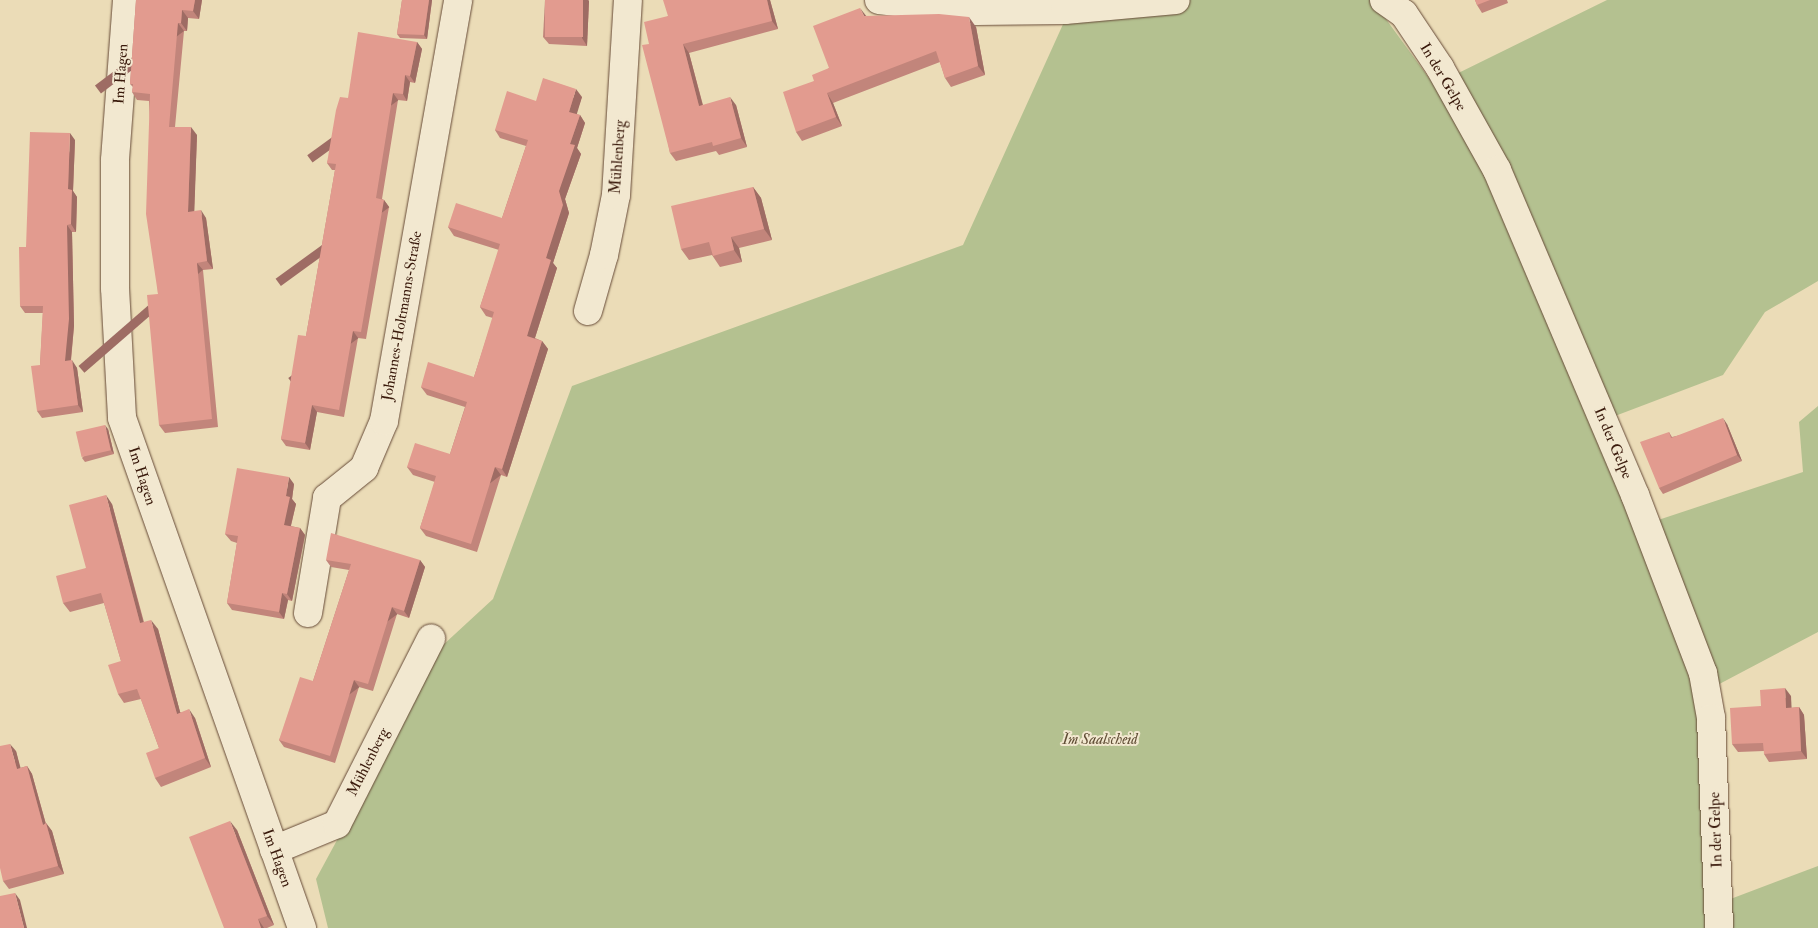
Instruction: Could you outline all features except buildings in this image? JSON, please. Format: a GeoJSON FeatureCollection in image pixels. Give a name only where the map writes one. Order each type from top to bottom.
{"type":"FeatureCollection","features":[{"type":"Feature","properties":{"kind":"street","name":"Im Hagen"},"geometry":{"type":"LineString","coordinates":[[127,0],[114,161],[115,288],[122,418],[302,928]]}},
{"type":"Feature","properties":{"kind":"street","name":"Johannes-Holtmanns-Straße"},"geometry":{"type":"LineString","coordinates":[[308,613],[327,498],[364,468],[384,421],[458,0]]}},
{"type":"Feature","properties":{"kind":"street","name":"Mühlenberg"},"geometry":{"type":"LineString","coordinates":[[588,311],[616,195],[628,0]]}},
{"type":"Feature","properties":{"kind":"street"},"geometry":{"type":"LineString","coordinates":[[879,0],[976,11],[1065,10],[1176,0]]}},
{"type":"Feature","properties":{"kind":"street","name":"In der Gelpe"},"geometry":{"type":"LineString","coordinates":[[1384,0],[1404,14],[1440,68],[1497,170],[1635,495],[1704,673],[1712,718],[1719,928]]}},
{"type":"Feature","properties":{"kind":"street","name":"Mühlenberg"},"geometry":{"type":"LineString","coordinates":[[274,850],[337,824],[430,639]]}},
{"type":"Feature","properties":{"kind":"green space","name":"Im Saalscheid"},"geometry":{"type":"Polygon","coordinates":[[[1074,0],[1372,0],[1434,85],[1607,0],[1818,0],[1818,281],[1765,312],[1723,375],[1615,416],[1634,528],[1803,472],[1799,422],[1818,406],[1818,632],[1708,690],[1712,906],[1818,866],[1818,928],[328,928],[316,879],[442,646],[493,599],[572,386],[963,245],[1074,0]]]}}]}
